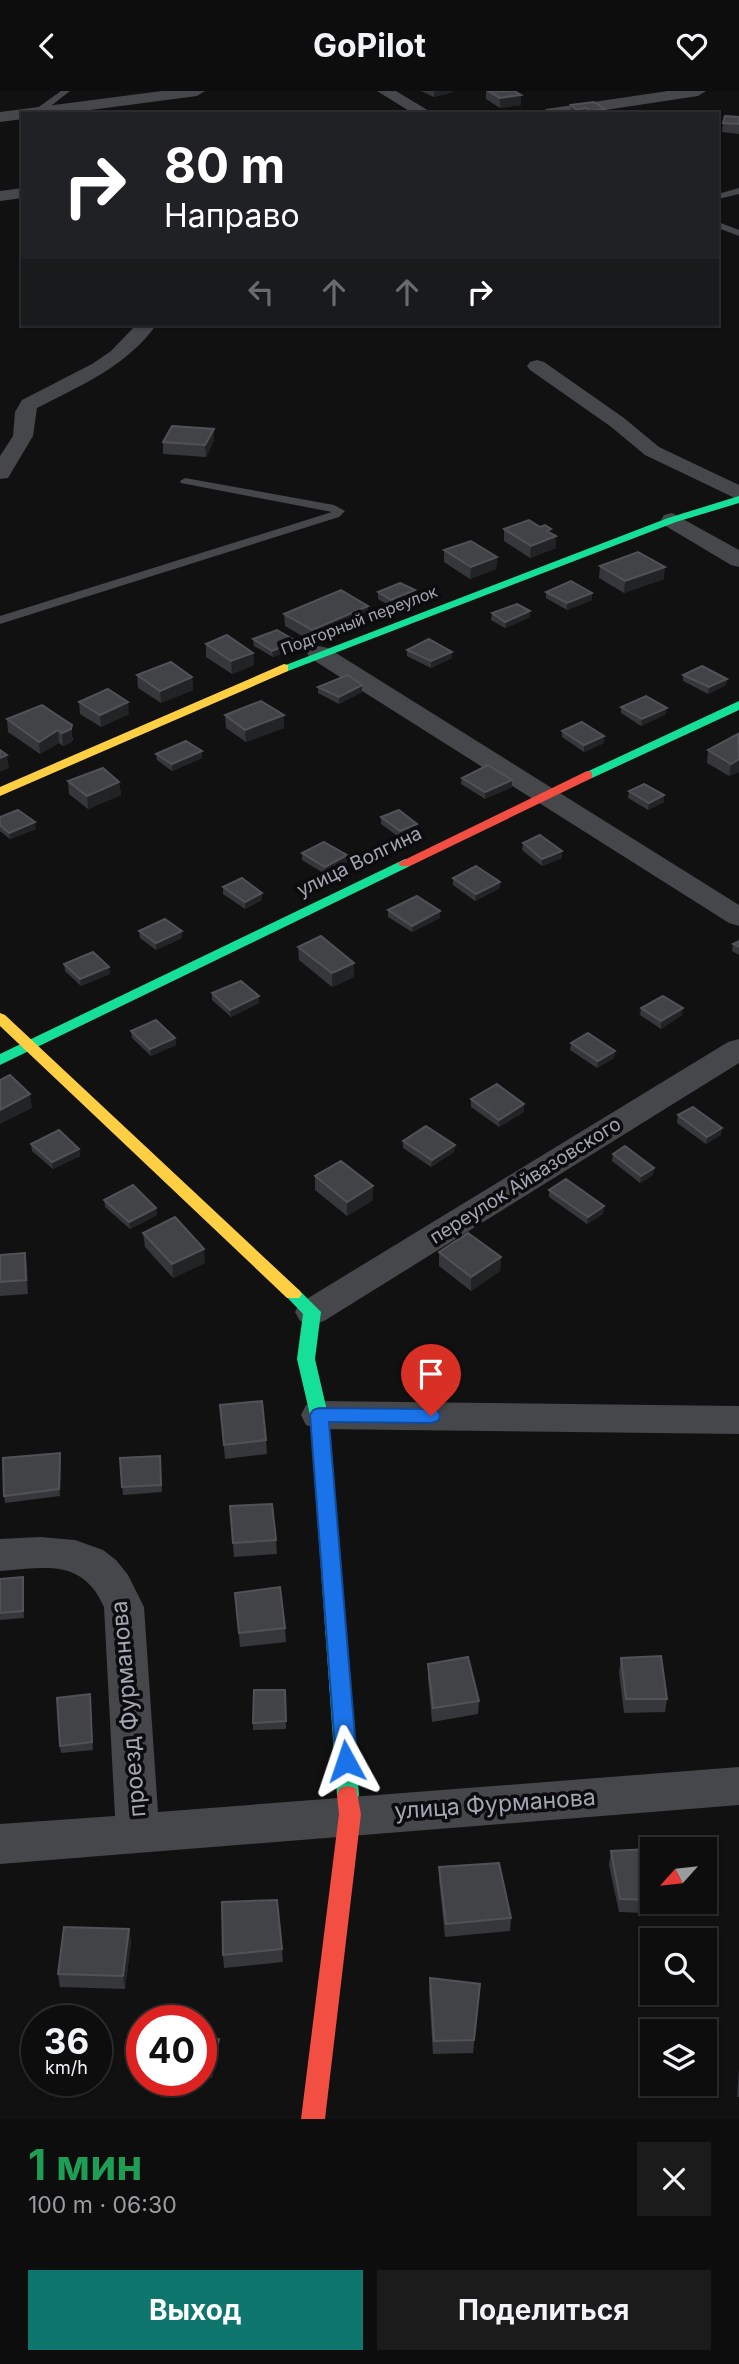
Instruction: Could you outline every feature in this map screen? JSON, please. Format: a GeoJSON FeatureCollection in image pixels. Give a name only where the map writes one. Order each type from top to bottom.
{"type":"FeatureCollection","features":[{"type":"Feature","properties":{"kind":"street"},"geometry":{"type":"LineString","coordinates":[[32,112],[197,91]]}},
{"type":"Feature","properties":{"kind":"street"},"geometry":{"type":"LineString","coordinates":[[385,91],[422,112]]}},
{"type":"Feature","properties":{"kind":"street"},"geometry":{"type":"LineString","coordinates":[[559,112],[698,91]]}},
{"type":"Feature","properties":{"kind":"street"},"geometry":{"type":"LineString","coordinates":[[0,117],[21,114]]}},
{"type":"Feature","properties":{"kind":"street"},"geometry":{"type":"LineString","coordinates":[[0,196],[21,193]]}},
{"type":"Feature","properties":{"kind":"street"},"geometry":{"type":"LineString","coordinates":[[0,473],[23,436],[25,412],[29,404],[99,368],[118,355],[145,326]]}},
{"type":"Feature","properties":{"kind":"street"},"geometry":{"type":"LineString","coordinates":[[537,366],[617,422],[652,451],[739,493]]}},
{"type":"Feature","properties":{"kind":"street","name":"Подгорный переулок"},"geometry":{"type":"LineString","coordinates":[[0,792],[319,653],[672,520],[739,499]]}},
{"type":"Feature","properties":{"kind":"street"},"geometry":{"type":"LineString","coordinates":[[672,520],[739,560]]}},
{"type":"Feature","properties":{"kind":"street"},"geometry":{"type":"LineString","coordinates":[[319,653],[739,917]]}},
{"type":"Feature","properties":{"kind":"street","name":"улица Волгина"},"geometry":{"type":"LineString","coordinates":[[0,1060],[546,794],[739,705]]}},
{"type":"Feature","properties":{"kind":"street"},"geometry":{"type":"LineString","coordinates":[[0,1018],[312,1312],[306,1359],[319,1415],[350,1814],[313,2119]]}},
{"type":"Feature","properties":{"kind":"street","name":"переулок Айвазовского"},"geometry":{"type":"LineString","coordinates":[[312,1312],[739,1049]]}},
{"type":"Feature","properties":{"kind":"street"},"geometry":{"type":"LineString","coordinates":[[319,1415],[739,1420]]}},
{"type":"Feature","properties":{"kind":"street","name":"проезд Фурманова"},"geometry":{"type":"LineString","coordinates":[[0,1555],[58,1552],[84,1557],[102,1569],[116,1586],[124,1607],[138,1834]]}},
{"type":"Feature","properties":{"kind":"street","name":"улица Фурманова"},"geometry":{"type":"LineString","coordinates":[[0,1844],[350,1814],[739,1786]]}},
{"type":"Feature","properties":{"kind":"lane"},"geometry":{"type":"LineString","coordinates":[[39,111],[66,91]]}},
{"type":"Feature","properties":{"kind":"lane"},"geometry":{"type":"LineString","coordinates":[[719,197],[739,191]]}},
{"type":"Feature","properties":{"kind":"lane"},"geometry":{"type":"LineString","coordinates":[[719,225],[739,233]]}},
{"type":"Feature","properties":{"kind":"lane"},"geometry":{"type":"LineString","coordinates":[[0,621],[335,515],[339,511],[334,507],[185,481]]}},
{"type":"Feature","properties":{"kind":"building"},"geometry":{"type":"Polygon","coordinates":[[[488,91],[514,91],[521,95],[500,98],[488,91]]]}},
{"type":"Feature","properties":{"kind":"building"},"geometry":{"type":"Polygon","coordinates":[[[594,102],[605,109],[577,110],[571,105],[594,102]]]}},
{"type":"Feature","properties":{"kind":"building"},"geometry":{"type":"Polygon","coordinates":[[[725,116],[739,117],[739,124],[723,123],[725,116]]]}},
{"type":"Feature","properties":{"kind":"building"},"geometry":{"type":"Polygon","coordinates":[[[172,426],[214,429],[205,445],[163,442],[172,426]]]}},
{"type":"Feature","properties":{"kind":"building"},"geometry":{"type":"Polygon","coordinates":[[[529,520],[540,527],[545,525],[551,529],[547,531],[556,536],[531,546],[504,529],[529,520]]]}},
{"type":"Feature","properties":{"kind":"building"},"geometry":{"type":"Polygon","coordinates":[[[471,541],[497,557],[471,567],[444,550],[471,541]]]}},
{"type":"Feature","properties":{"kind":"building"},"geometry":{"type":"Polygon","coordinates":[[[638,552],[665,567],[625,581],[600,566],[638,552]]]}},
{"type":"Feature","properties":{"kind":"building"},"geometry":{"type":"Polygon","coordinates":[[[571,581],[592,593],[567,603],[546,592],[571,581]]]}},
{"type":"Feature","properties":{"kind":"building"},"geometry":{"type":"Polygon","coordinates":[[[400,583],[415,590],[391,600],[378,592],[400,583]]]}},
{"type":"Feature","properties":{"kind":"building"},"geometry":{"type":"Polygon","coordinates":[[[341,590],[368,606],[312,630],[284,614],[341,590]]]}},
{"type":"Feature","properties":{"kind":"building"},"geometry":{"type":"Polygon","coordinates":[[[517,604],[530,611],[505,622],[492,613],[517,604]]]}},
{"type":"Feature","properties":{"kind":"building"},"geometry":{"type":"Polygon","coordinates":[[[277,630],[296,641],[272,651],[253,639],[277,630]]]}},
{"type":"Feature","properties":{"kind":"building"},"geometry":{"type":"Polygon","coordinates":[[[227,635],[253,653],[231,661],[206,644],[227,635]]]}},
{"type":"Feature","properties":{"kind":"building"},"geometry":{"type":"Polygon","coordinates":[[[429,639],[452,652],[431,661],[407,650],[429,639]]]}},
{"type":"Feature","properties":{"kind":"building"},"geometry":{"type":"Polygon","coordinates":[[[171,662],[192,677],[160,691],[137,675],[171,662]]]}},
{"type":"Feature","properties":{"kind":"building"},"geometry":{"type":"Polygon","coordinates":[[[702,666],[727,679],[709,687],[683,675],[702,666]]]}},
{"type":"Feature","properties":{"kind":"building"},"geometry":{"type":"Polygon","coordinates":[[[348,675],[362,685],[339,697],[318,687],[348,675]]]}},
{"type":"Feature","properties":{"kind":"building"},"geometry":{"type":"Polygon","coordinates":[[[108,689],[128,702],[100,715],[79,702],[108,689]]]}},
{"type":"Feature","properties":{"kind":"building"},"geometry":{"type":"Polygon","coordinates":[[[646,696],[667,708],[642,719],[621,707],[646,696]]]}},
{"type":"Feature","properties":{"kind":"building"},"geometry":{"type":"Polygon","coordinates":[[[261,701],[284,715],[245,730],[225,715],[261,701]]]}},
{"type":"Feature","properties":{"kind":"building"},"geometry":{"type":"Polygon","coordinates":[[[42,705],[72,725],[71,729],[62,733],[58,730],[39,742],[7,719],[42,705]]]}},
{"type":"Feature","properties":{"kind":"building"},"geometry":{"type":"Polygon","coordinates":[[[582,722],[604,736],[584,745],[562,731],[582,722]]]}},
{"type":"Feature","properties":{"kind":"building"},"geometry":{"type":"Polygon","coordinates":[[[738,734],[739,759],[731,764],[708,750],[738,734]]]}},
{"type":"Feature","properties":{"kind":"building"},"geometry":{"type":"Polygon","coordinates":[[[186,741],[202,751],[172,764],[156,754],[186,741]]]}},
{"type":"Feature","properties":{"kind":"building"},"geometry":{"type":"Polygon","coordinates":[[[488,765],[512,780],[485,792],[462,778],[488,765]]]}},
{"type":"Feature","properties":{"kind":"building"},"geometry":{"type":"Polygon","coordinates":[[[103,768],[119,782],[87,796],[68,781],[103,768]]]}},
{"type":"Feature","properties":{"kind":"building"},"geometry":{"type":"Polygon","coordinates":[[[644,784],[664,795],[649,803],[629,791],[644,784]]]}},
{"type":"Feature","properties":{"kind":"building"},"geometry":{"type":"Polygon","coordinates":[[[18,810],[35,822],[9,833],[0,825],[0,817],[18,810]]]}},
{"type":"Feature","properties":{"kind":"building"},"geometry":{"type":"Polygon","coordinates":[[[399,810],[417,824],[400,831],[381,817],[399,810]]]}},
{"type":"Feature","properties":{"kind":"building"},"geometry":{"type":"Polygon","coordinates":[[[540,835],[562,851],[542,859],[523,843],[540,835]]]}},
{"type":"Feature","properties":{"kind":"building"},"geometry":{"type":"Polygon","coordinates":[[[324,842],[347,855],[325,867],[302,853],[324,842]]]}},
{"type":"Feature","properties":{"kind":"building"},"geometry":{"type":"Polygon","coordinates":[[[476,866],[500,882],[476,894],[453,878],[476,866]]]}},
{"type":"Feature","properties":{"kind":"building"},"geometry":{"type":"Polygon","coordinates":[[[242,878],[262,893],[245,902],[223,887],[242,878]]]}},
{"type":"Feature","properties":{"kind":"building"},"geometry":{"type":"Polygon","coordinates":[[[417,896],[440,911],[412,926],[388,910],[417,896]]]}},
{"type":"Feature","properties":{"kind":"building"},"geometry":{"type":"Polygon","coordinates":[[[165,919],[182,931],[156,943],[139,931],[165,919]]]}},
{"type":"Feature","properties":{"kind":"building"},"geometry":{"type":"Polygon","coordinates":[[[321,936],[354,963],[332,973],[298,947],[321,936]]]}},
{"type":"Feature","properties":{"kind":"building"},"geometry":{"type":"Polygon","coordinates":[[[93,952],[109,967],[80,979],[64,964],[93,952]]]}},
{"type":"Feature","properties":{"kind":"building"},"geometry":{"type":"Polygon","coordinates":[[[241,981],[259,996],[230,1010],[212,993],[241,981]]]}},
{"type":"Feature","properties":{"kind":"building"},"geometry":{"type":"Polygon","coordinates":[[[663,996],[683,1008],[661,1021],[641,1008],[663,996]]]}},
{"type":"Feature","properties":{"kind":"building"},"geometry":{"type":"Polygon","coordinates":[[[156,1020],[175,1038],[150,1049],[131,1031],[156,1020]]]}},
{"type":"Feature","properties":{"kind":"building"},"geometry":{"type":"Polygon","coordinates":[[[588,1033],[615,1051],[598,1061],[571,1043],[588,1033]]]}},
{"type":"Feature","properties":{"kind":"building"},"geometry":{"type":"Polygon","coordinates":[[[10,1075],[30,1094],[0,1110],[0,1080],[10,1075]]]}},
{"type":"Feature","properties":{"kind":"building"},"geometry":{"type":"Polygon","coordinates":[[[497,1084],[524,1104],[499,1120],[471,1099],[497,1084]]]}},
{"type":"Feature","properties":{"kind":"building"},"geometry":{"type":"Polygon","coordinates":[[[693,1107],[722,1128],[707,1137],[678,1115],[693,1107]]]}},
{"type":"Feature","properties":{"kind":"building"},"geometry":{"type":"Polygon","coordinates":[[[426,1126],[455,1145],[432,1160],[403,1141],[426,1126]]]}},
{"type":"Feature","properties":{"kind":"building"},"geometry":{"type":"Polygon","coordinates":[[[59,1130],[79,1149],[52,1162],[31,1144],[59,1130]]]}},
{"type":"Feature","properties":{"kind":"building"},"geometry":{"type":"Polygon","coordinates":[[[625,1146],[654,1168],[641,1176],[613,1154],[625,1146]]]}},
{"type":"Feature","properties":{"kind":"building"},"geometry":{"type":"Polygon","coordinates":[[[341,1161],[373,1186],[347,1202],[315,1176],[341,1161]]]}},
{"type":"Feature","properties":{"kind":"building"},"geometry":{"type":"Polygon","coordinates":[[[566,1179],[604,1206],[588,1217],[549,1190],[566,1179]]]}},
{"type":"Feature","properties":{"kind":"building"},"geometry":{"type":"Polygon","coordinates":[[[133,1185],[156,1208],[129,1222],[104,1200],[133,1185]]]}},
{"type":"Feature","properties":{"kind":"building"},"geometry":{"type":"Polygon","coordinates":[[[175,1217],[204,1249],[172,1264],[143,1233],[175,1217]]]}},
{"type":"Feature","properties":{"kind":"building"},"geometry":{"type":"Polygon","coordinates":[[[468,1233],[501,1257],[471,1277],[439,1252],[468,1233]]]}},
{"type":"Feature","properties":{"kind":"building"},"geometry":{"type":"Polygon","coordinates":[[[25,1253],[26,1280],[0,1282],[0,1255],[25,1253]]]}},
{"type":"Feature","properties":{"kind":"building"},"geometry":{"type":"Polygon","coordinates":[[[262,1401],[266,1440],[224,1445],[220,1405],[262,1401]]]}},
{"type":"Feature","properties":{"kind":"building"},"geometry":{"type":"Polygon","coordinates":[[[60,1453],[59,1489],[4,1496],[3,1458],[60,1453]]]}},
{"type":"Feature","properties":{"kind":"building"},"geometry":{"type":"Polygon","coordinates":[[[160,1456],[161,1485],[122,1487],[120,1458],[160,1456]]]}},
{"type":"Feature","properties":{"kind":"building"},"geometry":{"type":"Polygon","coordinates":[[[272,1504],[276,1540],[233,1543],[230,1506],[272,1504]]]}},
{"type":"Feature","properties":{"kind":"building"},"geometry":{"type":"Polygon","coordinates":[[[23,1577],[23,1611],[0,1613],[0,1579],[23,1577]]]}},
{"type":"Feature","properties":{"kind":"building"},"geometry":{"type":"Polygon","coordinates":[[[280,1587],[285,1628],[239,1633],[235,1593],[280,1587]]]}},
{"type":"Feature","properties":{"kind":"building"},"geometry":{"type":"Polygon","coordinates":[[[661,1656],[667,1699],[626,1699],[621,1658],[661,1656]]]}},
{"type":"Feature","properties":{"kind":"building"},"geometry":{"type":"Polygon","coordinates":[[[468,1657],[479,1701],[433,1708],[428,1664],[468,1657]]]}},
{"type":"Feature","properties":{"kind":"building"},"geometry":{"type":"Polygon","coordinates":[[[254,1690],[285,1690],[286,1721],[253,1723],[254,1690]]]}},
{"type":"Feature","properties":{"kind":"building"},"geometry":{"type":"Polygon","coordinates":[[[90,1694],[92,1742],[60,1746],[57,1698],[90,1694]]]}},
{"type":"Feature","properties":{"kind":"building"},"geometry":{"type":"Polygon","coordinates":[[[640,1850],[640,1900],[620,1899],[611,1851],[640,1850]]]}},
{"type":"Feature","properties":{"kind":"building"},"geometry":{"type":"Polygon","coordinates":[[[499,1863],[511,1918],[446,1924],[439,1867],[499,1863]]]}},
{"type":"Feature","properties":{"kind":"building"},"geometry":{"type":"Polygon","coordinates":[[[277,1900],[282,1949],[223,1955],[222,1902],[277,1900]]]}},
{"type":"Feature","properties":{"kind":"building"},"geometry":{"type":"Polygon","coordinates":[[[64,1927],[129,1929],[123,1976],[58,1974],[64,1927]]]}},
{"type":"Feature","properties":{"kind":"building"},"geometry":{"type":"Polygon","coordinates":[[[430,1978],[480,1984],[474,2040],[434,2041],[430,1978]]]}},
{"type":"Feature","properties":{"kind":"traffic: fast"},"geometry":{"type":"LineString","coordinates":[[284,668],[672,520],[739,499]]}},
{"type":"Feature","properties":{"kind":"traffic: fast"},"geometry":{"type":"LineString","coordinates":[[587,775],[739,705]]}},
{"type":"Feature","properties":{"kind":"traffic: fast"},"geometry":{"type":"LineString","coordinates":[[0,1060],[405,863]]}},
{"type":"Feature","properties":{"kind":"traffic: fast"},"geometry":{"type":"LineString","coordinates":[[293,1294],[312,1312],[306,1359],[319,1415],[348,1795]]}},
{"type":"Feature","properties":{"kind":"traffic: slow"},"geometry":{"type":"LineString","coordinates":[[0,792],[284,668]]}},
{"type":"Feature","properties":{"kind":"traffic: slow"},"geometry":{"type":"LineString","coordinates":[[0,1018],[293,1294]]}},
{"type":"Feature","properties":{"kind":"traffic: jam"},"geometry":{"type":"LineString","coordinates":[[405,863],[587,775]]}},
{"type":"Feature","properties":{"kind":"traffic: jam"},"geometry":{"type":"LineString","coordinates":[[313,2119],[350,1814],[348,1795]]}},
{"type":"Feature","properties":{"kind":"route"},"geometry":{"type":"LineString","coordinates":[[346,1761],[319,1415],[431,1416]]}}]}
